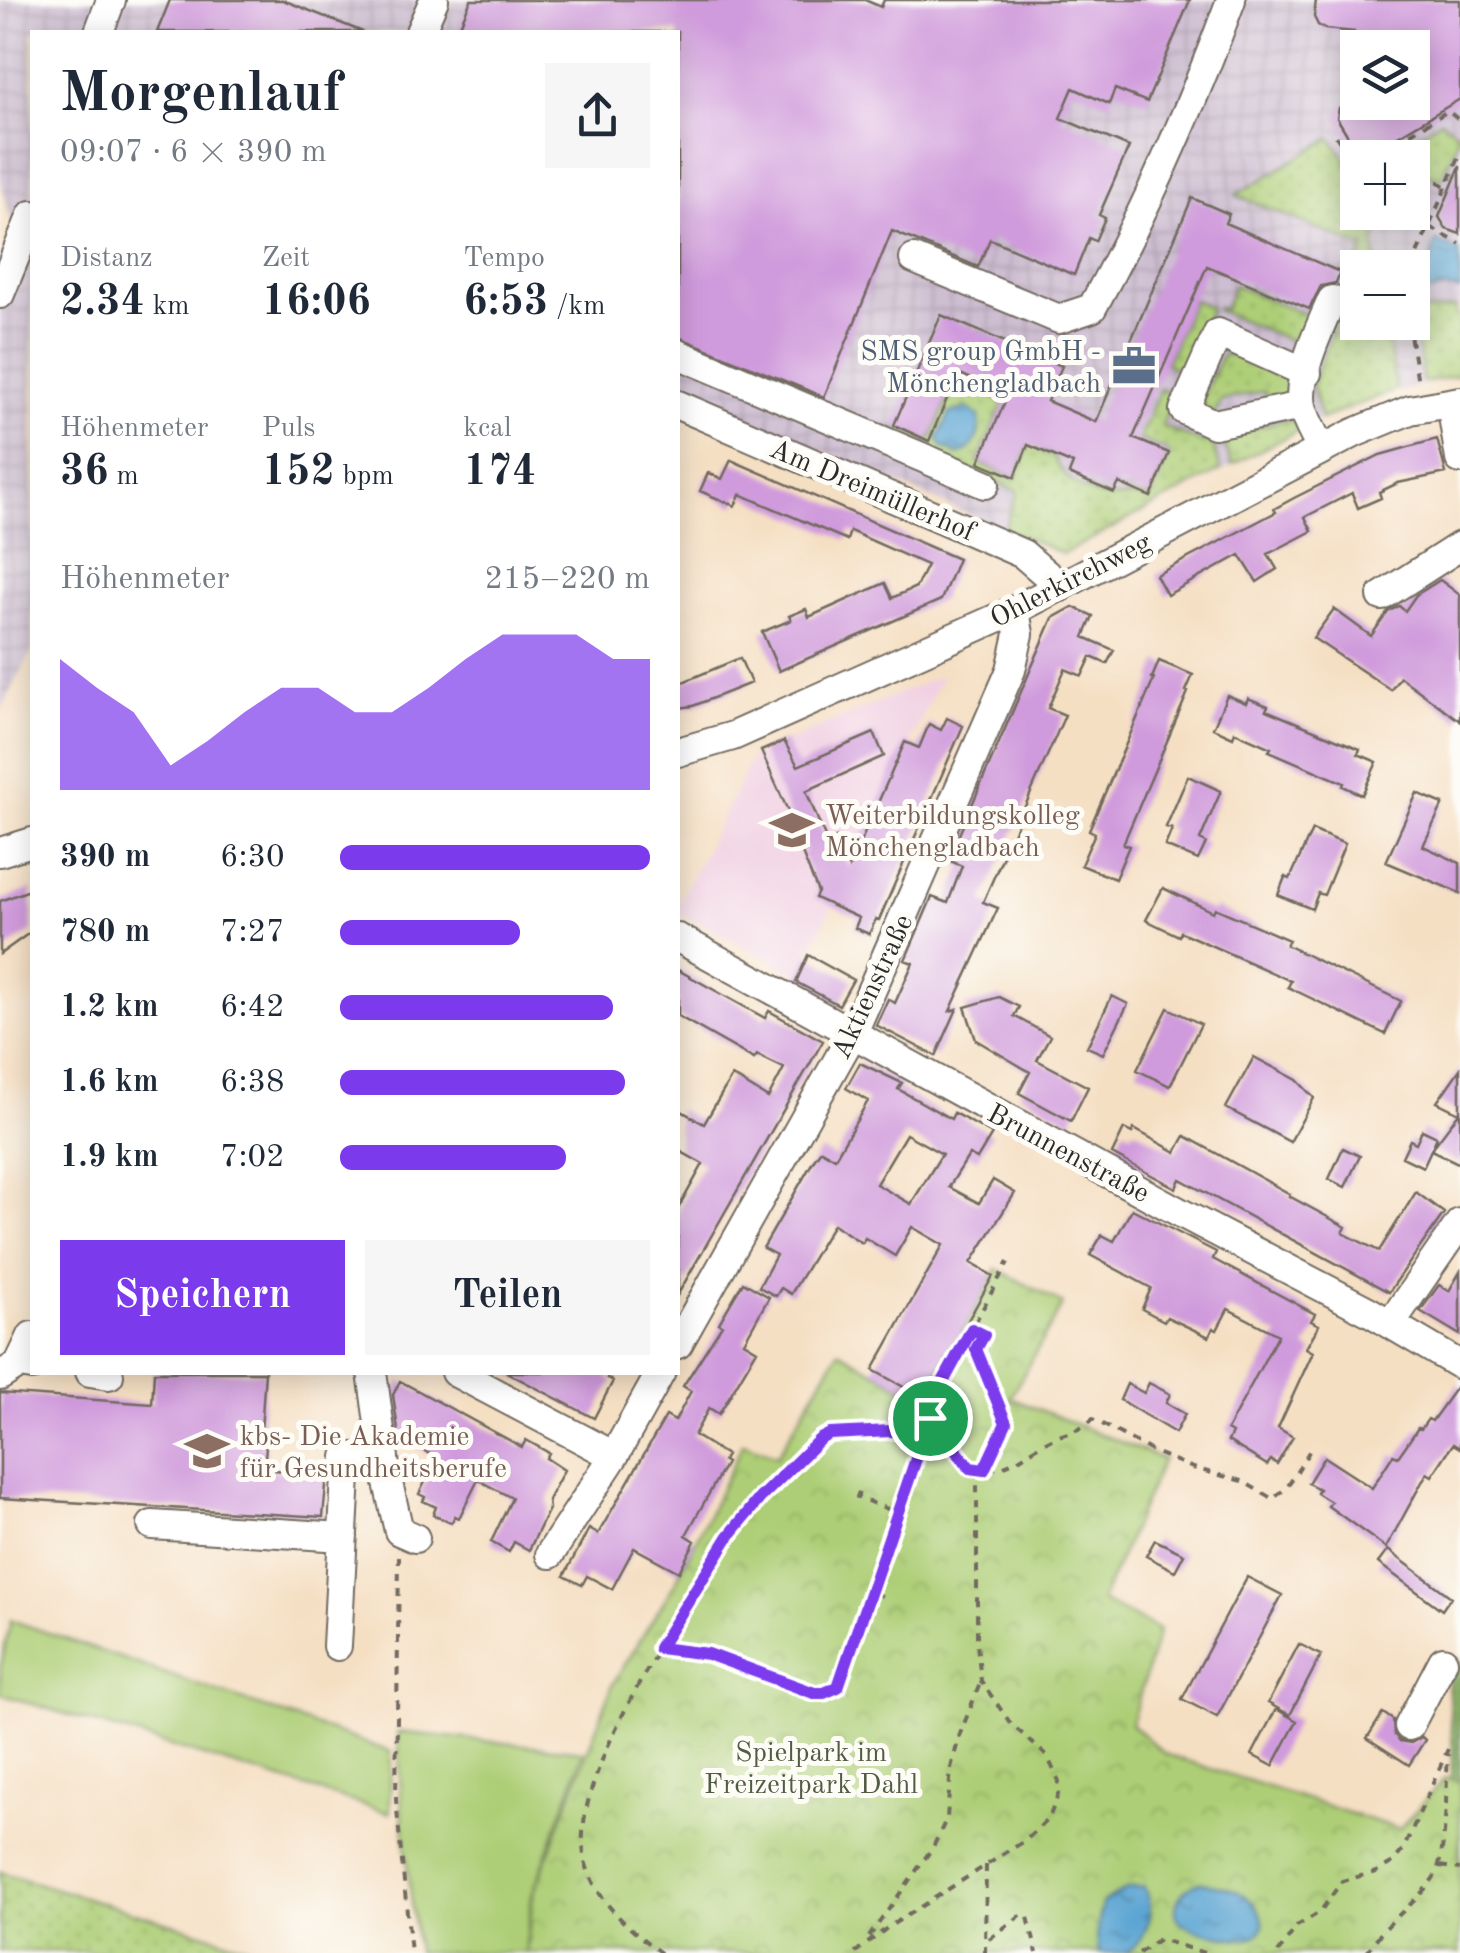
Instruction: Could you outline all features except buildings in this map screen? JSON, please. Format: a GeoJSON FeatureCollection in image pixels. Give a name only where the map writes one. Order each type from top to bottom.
{"type":"FeatureCollection","features":[{"type":"Feature","properties":{"kind":"street"},"geometry":{"type":"LineString","coordinates":[[101,30],[112,0]]}},
{"type":"Feature","properties":{"kind":"street"},"geometry":{"type":"LineString","coordinates":[[421,30],[434,0]]}},
{"type":"Feature","properties":{"kind":"street"},"geometry":{"type":"LineString","coordinates":[[914,258],[1059,319],[1092,308],[1200,83],[1231,0]]}},
{"type":"Feature","properties":{"kind":"street"},"geometry":{"type":"LineString","coordinates":[[0,294],[30,220]]}},
{"type":"Feature","properties":{"kind":"street"},"geometry":{"type":"LineString","coordinates":[[1321,449],[1302,406],[1302,388],[1313,344],[1332,300]]}},
{"type":"Feature","properties":{"kind":"street"},"geometry":{"type":"LineString","coordinates":[[1302,406],[1214,424],[1184,410],[1218,333],[1307,373]]}},
{"type":"Feature","properties":{"kind":"street"},"geometry":{"type":"LineString","coordinates":[[680,355],[984,484]]}},
{"type":"Feature","properties":{"kind":"street"},"geometry":{"type":"LineString","coordinates":[[1455,402],[1460,459]]}},
{"type":"Feature","properties":{"kind":"street","name":"Ohlerkirchweg"},"geometry":{"type":"LineString","coordinates":[[680,751],[733,736],[1015,610],[1321,449],[1410,410],[1455,402]]}},
{"type":"Feature","properties":{"kind":"street","name":"Am Dreimüllerhof"},"geometry":{"type":"LineString","coordinates":[[680,405],[1022,554],[1061,587]]}},
{"type":"Feature","properties":{"kind":"street"},"geometry":{"type":"LineString","coordinates":[[1382,596],[1460,546]]}},
{"type":"Feature","properties":{"kind":"street","name":"Aktienstraße"},"geometry":{"type":"LineString","coordinates":[[680,1340],[852,1035],[1011,670],[1019,634],[1015,610]]}},
{"type":"Feature","properties":{"kind":"street"},"geometry":{"type":"LineString","coordinates":[[0,852],[30,843]]}},
{"type":"Feature","properties":{"kind":"street","name":"Brunnenstraße"},"geometry":{"type":"LineString","coordinates":[[680,939],[1391,1323],[1460,1365]]}},
{"type":"Feature","properties":{"kind":"street"},"geometry":{"type":"LineString","coordinates":[[1391,1323],[1460,1223]]}},
{"type":"Feature","properties":{"kind":"street"},"geometry":{"type":"LineString","coordinates":[[17,1369],[30,1340]]}},
{"type":"Feature","properties":{"kind":"street"},"geometry":{"type":"LineString","coordinates":[[372,1375],[384,1458],[407,1535]]}},
{"type":"Feature","properties":{"kind":"street"},"geometry":{"type":"LineString","coordinates":[[461,1375],[614,1456]]}},
{"type":"Feature","properties":{"kind":"street"},"geometry":{"type":"LineString","coordinates":[[550,1554],[614,1456],[659,1375]]}},
{"type":"Feature","properties":{"kind":"street"},"geometry":{"type":"LineString","coordinates":[[337,1646],[347,1457],[384,1458]]}},
{"type":"Feature","properties":{"kind":"street"},"geometry":{"type":"LineString","coordinates":[[152,1525],[343,1537]]}},
{"type":"Feature","properties":{"kind":"street"},"geometry":{"type":"LineString","coordinates":[[1409,1726],[1443,1661]]}},
{"type":"Feature","properties":{"kind":"path"},"geometry":{"type":"LineString","coordinates":[[1399,140],[1448,111],[1460,121]]}},
{"type":"Feature","properties":{"kind":"path"},"geometry":{"type":"LineString","coordinates":[[1336,136],[1340,142]]}},
{"type":"Feature","properties":{"kind":"path"},"geometry":{"type":"LineString","coordinates":[[1430,224],[1460,155]]}},
{"type":"Feature","properties":{"kind":"path"},"geometry":{"type":"LineString","coordinates":[[1430,175],[1446,187]]}},
{"type":"Feature","properties":{"kind":"path"},"geometry":{"type":"LineString","coordinates":[[1430,230],[1460,244]]}},
{"type":"Feature","properties":{"kind":"path"},"geometry":{"type":"LineString","coordinates":[[1411,340],[1422,408]]}},
{"type":"Feature","properties":{"kind":"path"},"geometry":{"type":"LineString","coordinates":[[659,1648],[708,1654],[814,1693],[838,1687],[912,1474],[931,1404],[1008,1262]]}},
{"type":"Feature","properties":{"kind":"path"},"geometry":{"type":"LineString","coordinates":[[972,1329],[984,1335],[976,1349],[1006,1423],[984,1470]]}},
{"type":"Feature","properties":{"kind":"path"},"geometry":{"type":"LineString","coordinates":[[855,1953],[910,1881],[948,1818],[952,1768],[960,1734],[981,1681],[978,1478],[930,1418]]}},
{"type":"Feature","properties":{"kind":"path"},"geometry":{"type":"LineString","coordinates":[[661,1953],[606,1903],[588,1870],[582,1845],[590,1796],[616,1727],[659,1648],[729,1536],[760,1498],[820,1439],[830,1434],[911,1430],[930,1418]]}},
{"type":"Feature","properties":{"kind":"path"},"geometry":{"type":"LineString","coordinates":[[970,1468],[984,1470],[1014,1464],[1058,1437],[1082,1430],[1094,1419],[1152,1451],[1193,1468],[1242,1481],[1274,1498],[1288,1486],[1310,1450]]}},
{"type":"Feature","properties":{"kind":"path"},"geometry":{"type":"LineString","coordinates":[[912,1474],[924,1478]]}},
{"type":"Feature","properties":{"kind":"path"},"geometry":{"type":"LineString","coordinates":[[859,1492],[857,1497],[864,1504],[898,1514]]}},
{"type":"Feature","properties":{"kind":"path"},"geometry":{"type":"LineString","coordinates":[[407,1535],[396,1800],[411,1953]]}},
{"type":"Feature","properties":{"kind":"path"},"geometry":{"type":"LineString","coordinates":[[882,1558],[894,1562]]}},
{"type":"Feature","properties":{"kind":"path"},"geometry":{"type":"LineString","coordinates":[[870,1591],[882,1596]]}},
{"type":"Feature","properties":{"kind":"path"},"geometry":{"type":"LineString","coordinates":[[864,1943],[1026,1840],[1050,1818],[1059,1782],[1047,1756],[1012,1724],[981,1681]]}},
{"type":"Feature","properties":{"kind":"path"},"geometry":{"type":"LineString","coordinates":[[1278,1953],[1297,1926],[1320,1912],[1342,1881],[1376,1872],[1393,1862],[1410,1836],[1448,1749],[1440,1866],[1367,1953]]}},
{"type":"Feature","properties":{"kind":"path"},"geometry":{"type":"LineString","coordinates":[[985,1953],[986,1865]]}},
{"type":"Feature","properties":{"kind":"path"},"geometry":{"type":"LineString","coordinates":[[1440,1866],[1460,1869]]}},
{"type":"Feature","properties":{"kind":"path"},"geometry":{"type":"LineString","coordinates":[[987,1940],[1022,1915],[1033,1926],[1037,1953]]}},
{"type":"Feature","properties":{"kind":"path"},"geometry":{"type":"LineString","coordinates":[[1139,1953],[1159,1939],[1204,1953]]}},
{"type":"Feature","properties":{"kind":"shaded area"},"geometry":{"type":"Polygon","coordinates":[[[0,0],[428,0],[415,30],[30,30],[30,655],[0,712],[0,260],[13,227],[0,178],[0,0]]]}},
{"type":"Feature","properties":{"kind":"shaded area"},"geometry":{"type":"Polygon","coordinates":[[[453,0],[1460,0],[1460,376],[1395,392],[1319,420],[1063,555],[680,390],[680,30],[440,30],[453,0]]]}},
{"type":"Feature","properties":{"kind":"shaded area","name":"Weiterbildungskolleg Mönchengladbach"},"geometry":{"type":"Polygon","coordinates":[[[942,675],[799,975],[680,913],[680,900],[753,756],[942,675]]]}},
{"type":"Feature","properties":{"kind":"green space"},"geometry":{"type":"Polygon","coordinates":[[[1441,120],[1460,135],[1441,180],[1430,175],[1430,140],[1411,140],[1441,120]]]}},
{"type":"Feature","properties":{"kind":"green space"},"geometry":{"type":"Polygon","coordinates":[[[1331,138],[1340,151],[1340,230],[1380,230],[1375,250],[1363,250],[1236,195],[1331,138]]]}},
{"type":"Feature","properties":{"kind":"green space"},"geometry":{"type":"Polygon","coordinates":[[[1234,285],[1320,321],[1308,348],[1217,310],[1224,309],[1234,285]]]}},
{"type":"Feature","properties":{"kind":"green space"},"geometry":{"type":"Polygon","coordinates":[[[1193,300],[1211,307],[1186,373],[1166,364],[1193,300]]]}},
{"type":"Feature","properties":{"kind":"green space"},"geometry":{"type":"Polygon","coordinates":[[[1456,308],[1460,375],[1423,383],[1417,340],[1430,340],[1430,311],[1456,308]]]}},
{"type":"Feature","properties":{"kind":"green space"},"geometry":{"type":"Polygon","coordinates":[[[1340,311],[1340,340],[1389,340],[1396,390],[1321,419],[1312,385],[1340,311]]]}},
{"type":"Feature","properties":{"kind":"green space"},"geometry":{"type":"Polygon","coordinates":[[[1235,354],[1285,377],[1289,385],[1287,397],[1267,405],[1265,391],[1222,400],[1214,414],[1198,406],[1222,355],[1235,354]]]}},
{"type":"Feature","properties":{"kind":"green space"},"geometry":{"type":"Polygon","coordinates":[[[956,381],[1004,402],[978,462],[1015,479],[1033,436],[1046,441],[1042,452],[1054,456],[1068,479],[1084,489],[1110,497],[1150,499],[1170,453],[1139,439],[1160,389],[1174,395],[1162,426],[1200,442],[1211,440],[1221,470],[1063,554],[1004,529],[1018,491],[888,435],[892,427],[930,442],[956,381]]]}},
{"type":"Feature","properties":{"kind":"green space"},"geometry":{"type":"Polygon","coordinates":[[[1292,421],[1301,429],[1232,465],[1221,437],[1292,421]]]}},
{"type":"Feature","properties":{"kind":"green space","name":"Spielpark im Freizeitpark Dahl"},"geometry":{"type":"Polygon","coordinates":[[[997,1269],[1063,1304],[1010,1398],[1163,1459],[1101,1601],[1159,1630],[1131,1724],[1165,1754],[1399,1829],[1445,1778],[1460,1781],[1460,1953],[526,1953],[533,1895],[613,1684],[674,1585],[743,1443],[777,1456],[839,1351],[924,1400],[997,1269]]]}},
{"type":"Feature","properties":{"kind":"green space"},"geometry":{"type":"Polygon","coordinates":[[[11,1620],[391,1752],[390,1813],[0,1694],[0,1668],[11,1620]]]}},
{"type":"Feature","properties":{"kind":"green space"},"geometry":{"type":"Polygon","coordinates":[[[1460,1658],[1460,1865],[1444,1863],[1453,1750],[1448,1680],[1460,1658]]]}},
{"type":"Feature","properties":{"kind":"green space"},"geometry":{"type":"Polygon","coordinates":[[[398,1732],[584,1751],[532,1895],[525,1953],[417,1953],[402,1814],[398,1732]]]}},
{"type":"Feature","properties":{"kind":"green space"},"geometry":{"type":"Polygon","coordinates":[[[0,1872],[269,1953],[0,1951],[0,1872]]]}},
{"type":"Feature","properties":{"kind":"water"},"geometry":{"type":"Polygon","coordinates":[[[1436,241],[1460,252],[1460,291],[1448,288],[1430,291],[1430,264],[1436,241]]]}},
{"type":"Feature","properties":{"kind":"water"},"geometry":{"type":"Polygon","coordinates":[[[967,408],[979,416],[979,428],[973,445],[959,455],[942,447],[938,438],[950,413],[967,408]]]}},
{"type":"Feature","properties":{"kind":"water"},"geometry":{"type":"Polygon","coordinates":[[[1201,1882],[1244,1895],[1260,1911],[1261,1930],[1249,1938],[1229,1938],[1180,1923],[1176,1910],[1179,1898],[1201,1882]]]}},
{"type":"Feature","properties":{"kind":"water"},"geometry":{"type":"Polygon","coordinates":[[[1144,1887],[1150,1914],[1139,1941],[1125,1953],[1099,1953],[1097,1936],[1102,1903],[1128,1888],[1144,1887]]]}},
{"type":"Feature","properties":{"kind":"place","name":"SMS group GmbH - Mönchengladbach"},"geometry":{"type":"Point","coordinates":[1134,366]}},
{"type":"Feature","properties":{"kind":"place","name":"Weiterbildungskolleg Mönchengladbach"},"geometry":{"type":"Point","coordinates":[792,830]}},
{"type":"Feature","properties":{"kind":"place","name":"kbs- Die Akademie für Gesundheitsberufe"},"geometry":{"type":"Point","coordinates":[207,1451]}},
{"type":"Feature","properties":{"kind":"route"},"geometry":{"type":"LineString","coordinates":[[930,1418],[838,1687],[814,1693],[708,1654],[659,1648],[729,1536],[760,1498],[820,1439],[860,1430],[911,1430],[930,1418],[970,1468],[984,1470],[1006,1423],[976,1349],[984,1335],[972,1329],[931,1404],[930,1418]]}}]}
